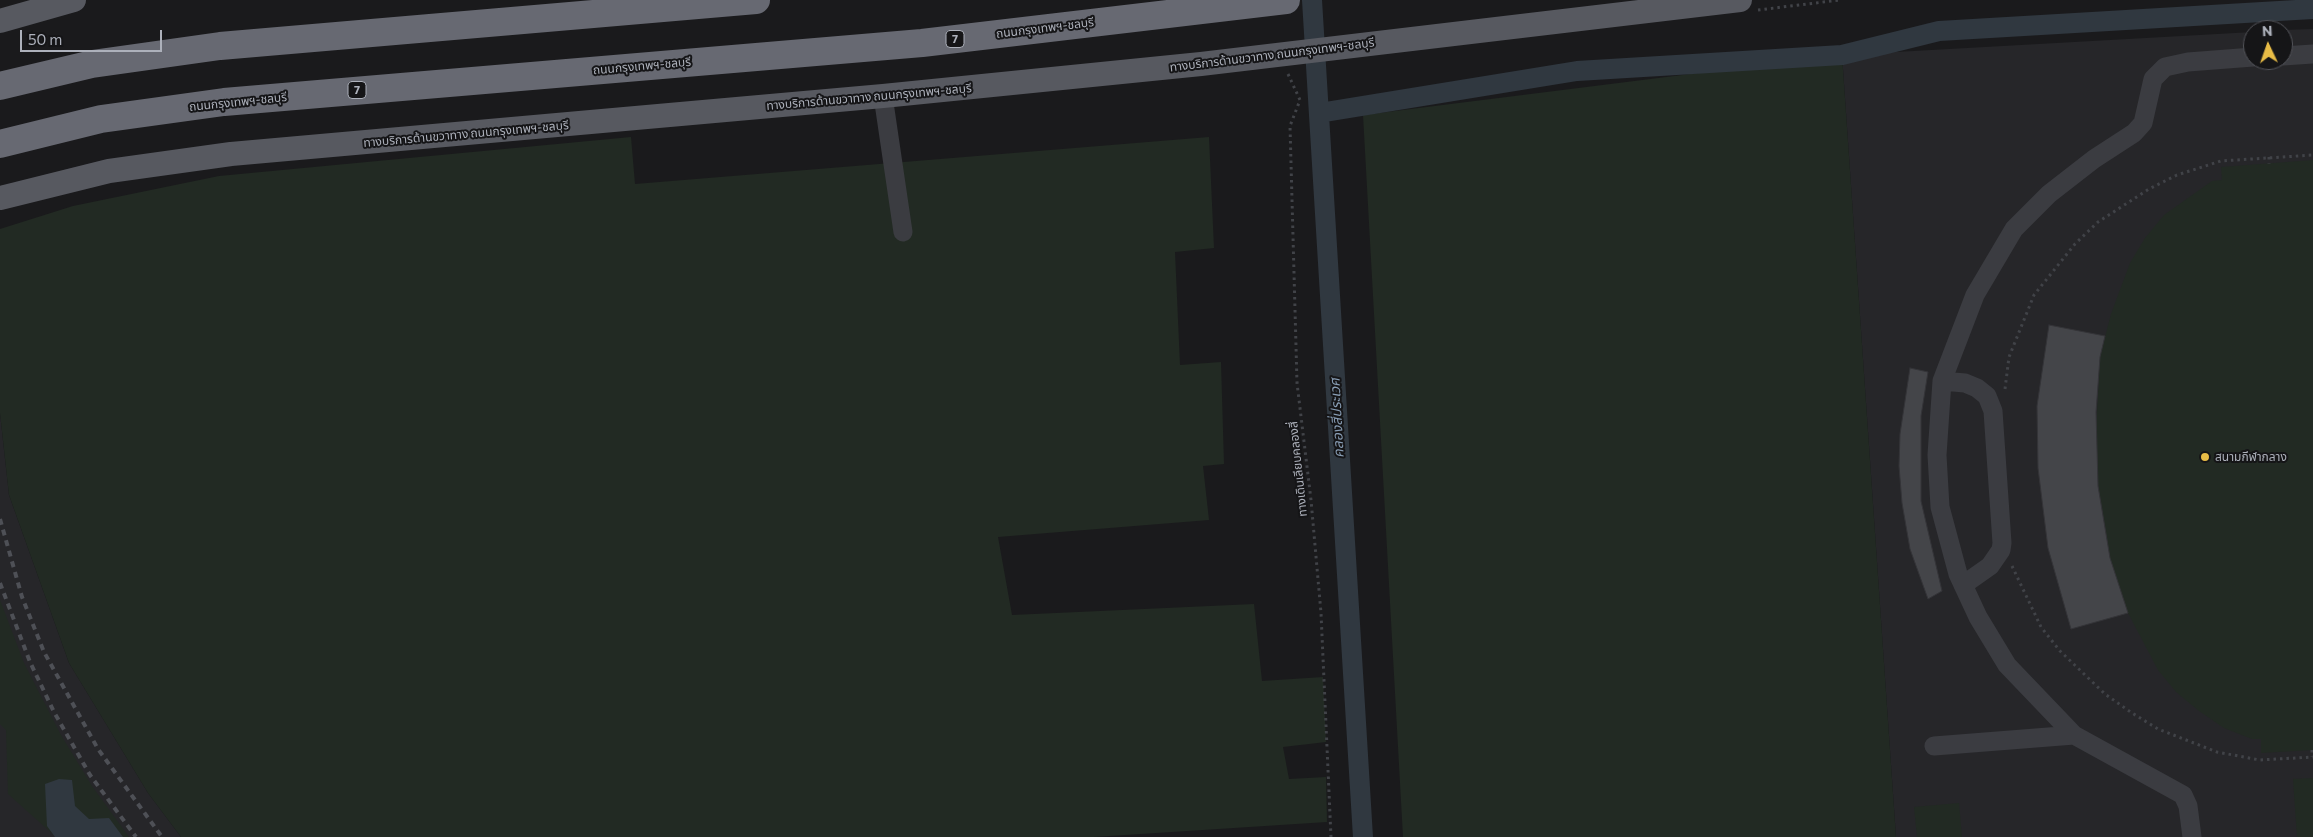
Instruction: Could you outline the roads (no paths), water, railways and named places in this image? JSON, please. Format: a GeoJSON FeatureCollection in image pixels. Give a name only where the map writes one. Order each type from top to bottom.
{"type":"FeatureCollection","features":[{"type":"Feature","properties":{"kind":"highway"},"geometry":{"type":"LineString","coordinates":[[0,86],[92,64],[220,46],[756,0]]}},
{"type":"Feature","properties":{"kind":"highway","name":"ถนนกรุงเทพฯ-ชลบุรี"},"geometry":{"type":"LineString","coordinates":[[0,144],[101,119],[224,102],[922,42],[1286,0]]}},
{"type":"Feature","properties":{"kind":"main road"},"geometry":{"type":"LineString","coordinates":[[0,21],[74,0]]}},
{"type":"Feature","properties":{"kind":"main road","name":"ทางบริการด้านขวาทาง ถนนกรุงเทพฯ-ชลบุรี"},"geometry":{"type":"LineString","coordinates":[[0,198],[109,171],[230,154],[883,96],[1201,64],[1740,0]]}},
{"type":"Feature","properties":{"kind":"street"},"geometry":{"type":"LineString","coordinates":[[2293,55],[2313,54]]}},
{"type":"Feature","properties":{"kind":"street"},"geometry":{"type":"LineString","coordinates":[[2192,837],[2188,806],[2183,795],[2074,734],[2007,665],[1978,617],[1958,574],[1940,507],[1937,455],[1942,381],[1975,295],[2014,229],[2049,194],[2094,159],[2134,133],[2143,123],[2153,78],[2165,67],[2188,62],[2243,59]]}},
{"type":"Feature","properties":{"kind":"street"},"geometry":{"type":"LineString","coordinates":[[883,96],[903,232]]}},
{"type":"Feature","properties":{"kind":"street"},"geometry":{"type":"LineString","coordinates":[[1942,381],[1965,383],[1977,388],[1987,396],[1993,411],[2001,550],[1990,566],[1963,585]]}},
{"type":"Feature","properties":{"kind":"street"},"geometry":{"type":"LineString","coordinates":[[1934,746],[2074,734]]}},
{"type":"Feature","properties":{"kind":"waterway","name":"คลองสี่ประเวศ"},"geometry":{"type":"LineString","coordinates":[[1312,0],[1363,837]]}},
{"type":"Feature","properties":{"kind":"waterway"},"geometry":{"type":"LineString","coordinates":[[1319,113],[1577,71],[1842,55],[1939,31],[2313,9]]}},
{"type":"Feature","properties":{"kind":"railway"},"geometry":{"type":"LineString","coordinates":[[0,519],[22,597],[44,652],[98,749],[162,837]]}},
{"type":"Feature","properties":{"kind":"railway"},"geometry":{"type":"LineString","coordinates":[[0,583],[30,662],[54,712],[90,775],[136,837]]}},
{"type":"Feature","properties":{"kind":"place","name":"สนามกีฬากลาง"},"geometry":{"type":"Point","coordinates":[2205,457]}}]}
